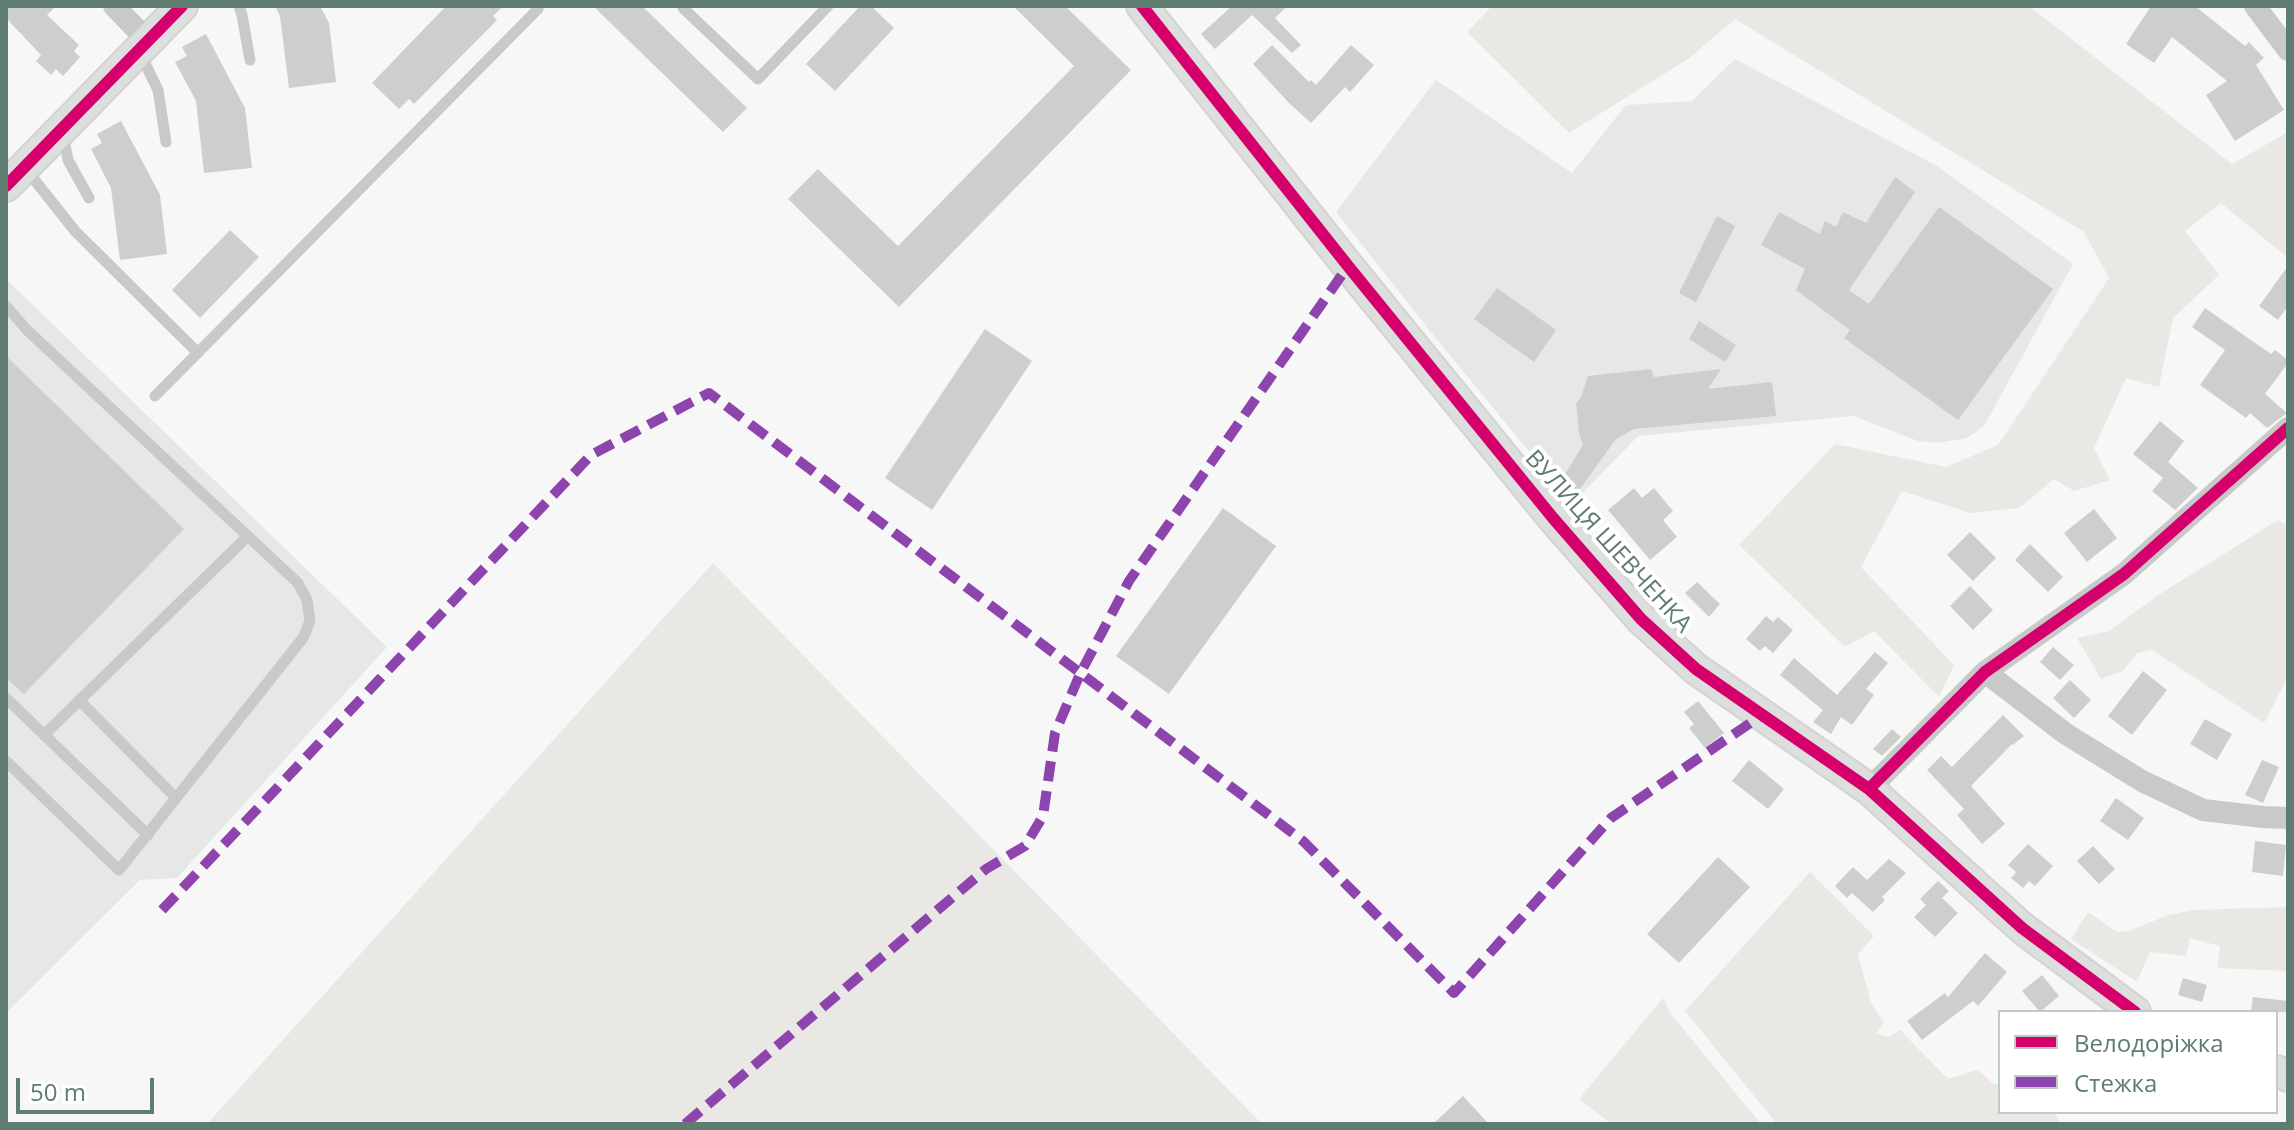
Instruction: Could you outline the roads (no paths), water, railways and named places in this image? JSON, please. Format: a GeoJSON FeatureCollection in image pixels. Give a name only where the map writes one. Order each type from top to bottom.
{"type":"FeatureCollection","features":[{"type":"Feature","properties":{"kind":"street"},"geometry":{"type":"LineString","coordinates":[[114,6],[144,45]]}},
{"type":"Feature","properties":{"kind":"street"},"geometry":{"type":"LineString","coordinates":[[16,176],[182,6]]}},
{"type":"Feature","properties":{"kind":"street","name":"ВУЛИЦЯ ШЕВЧЕНКА"},"geometry":{"type":"LineString","coordinates":[[1142,6],[1543,506],[1641,619],[1696,669],[1869,789],[2022,928],[2132,1010]]}},
{"type":"Feature","properties":{"kind":"street"},"geometry":{"type":"LineString","coordinates":[[2255,6],[2288,50]]}},
{"type":"Feature","properties":{"kind":"street"},"geometry":{"type":"LineString","coordinates":[[1869,789],[1985,672],[2124,574],[2288,428]]}},
{"type":"Feature","properties":{"kind":"street"},"geometry":{"type":"LineString","coordinates":[[1985,672],[2066,734],[2142,781],[2203,810],[2288,818]]}},
{"type":"Feature","properties":{"kind":"lane"},"geometry":{"type":"LineString","coordinates":[[239,6],[250,60]]}},
{"type":"Feature","properties":{"kind":"lane"},"geometry":{"type":"LineString","coordinates":[[685,6],[683,8],[758,79],[828,6]]}},
{"type":"Feature","properties":{"kind":"lane"},"geometry":{"type":"LineString","coordinates":[[155,396],[538,7]]}},
{"type":"Feature","properties":{"kind":"lane"},"geometry":{"type":"LineString","coordinates":[[144,45],[158,90],[166,142]]}},
{"type":"Feature","properties":{"kind":"lane"},"geometry":{"type":"LineString","coordinates":[[62,129],[68,160],[89,198]]}},
{"type":"Feature","properties":{"kind":"lane"},"geometry":{"type":"LineString","coordinates":[[16,176],[198,353]]}},
{"type":"Feature","properties":{"kind":"lane"},"geometry":{"type":"LineString","coordinates":[[6,306],[27,330],[298,583],[307,600],[310,621],[303,638],[119,870],[6,761]]}},
{"type":"Feature","properties":{"kind":"lane"},"geometry":{"type":"LineString","coordinates":[[44,735],[248,536]]}},
{"type":"Feature","properties":{"kind":"lane"},"geometry":{"type":"LineString","coordinates":[[6,698],[148,835]]}},
{"type":"Feature","properties":{"kind":"lane"},"geometry":{"type":"LineString","coordinates":[[79,700],[176,798]]}}]}
